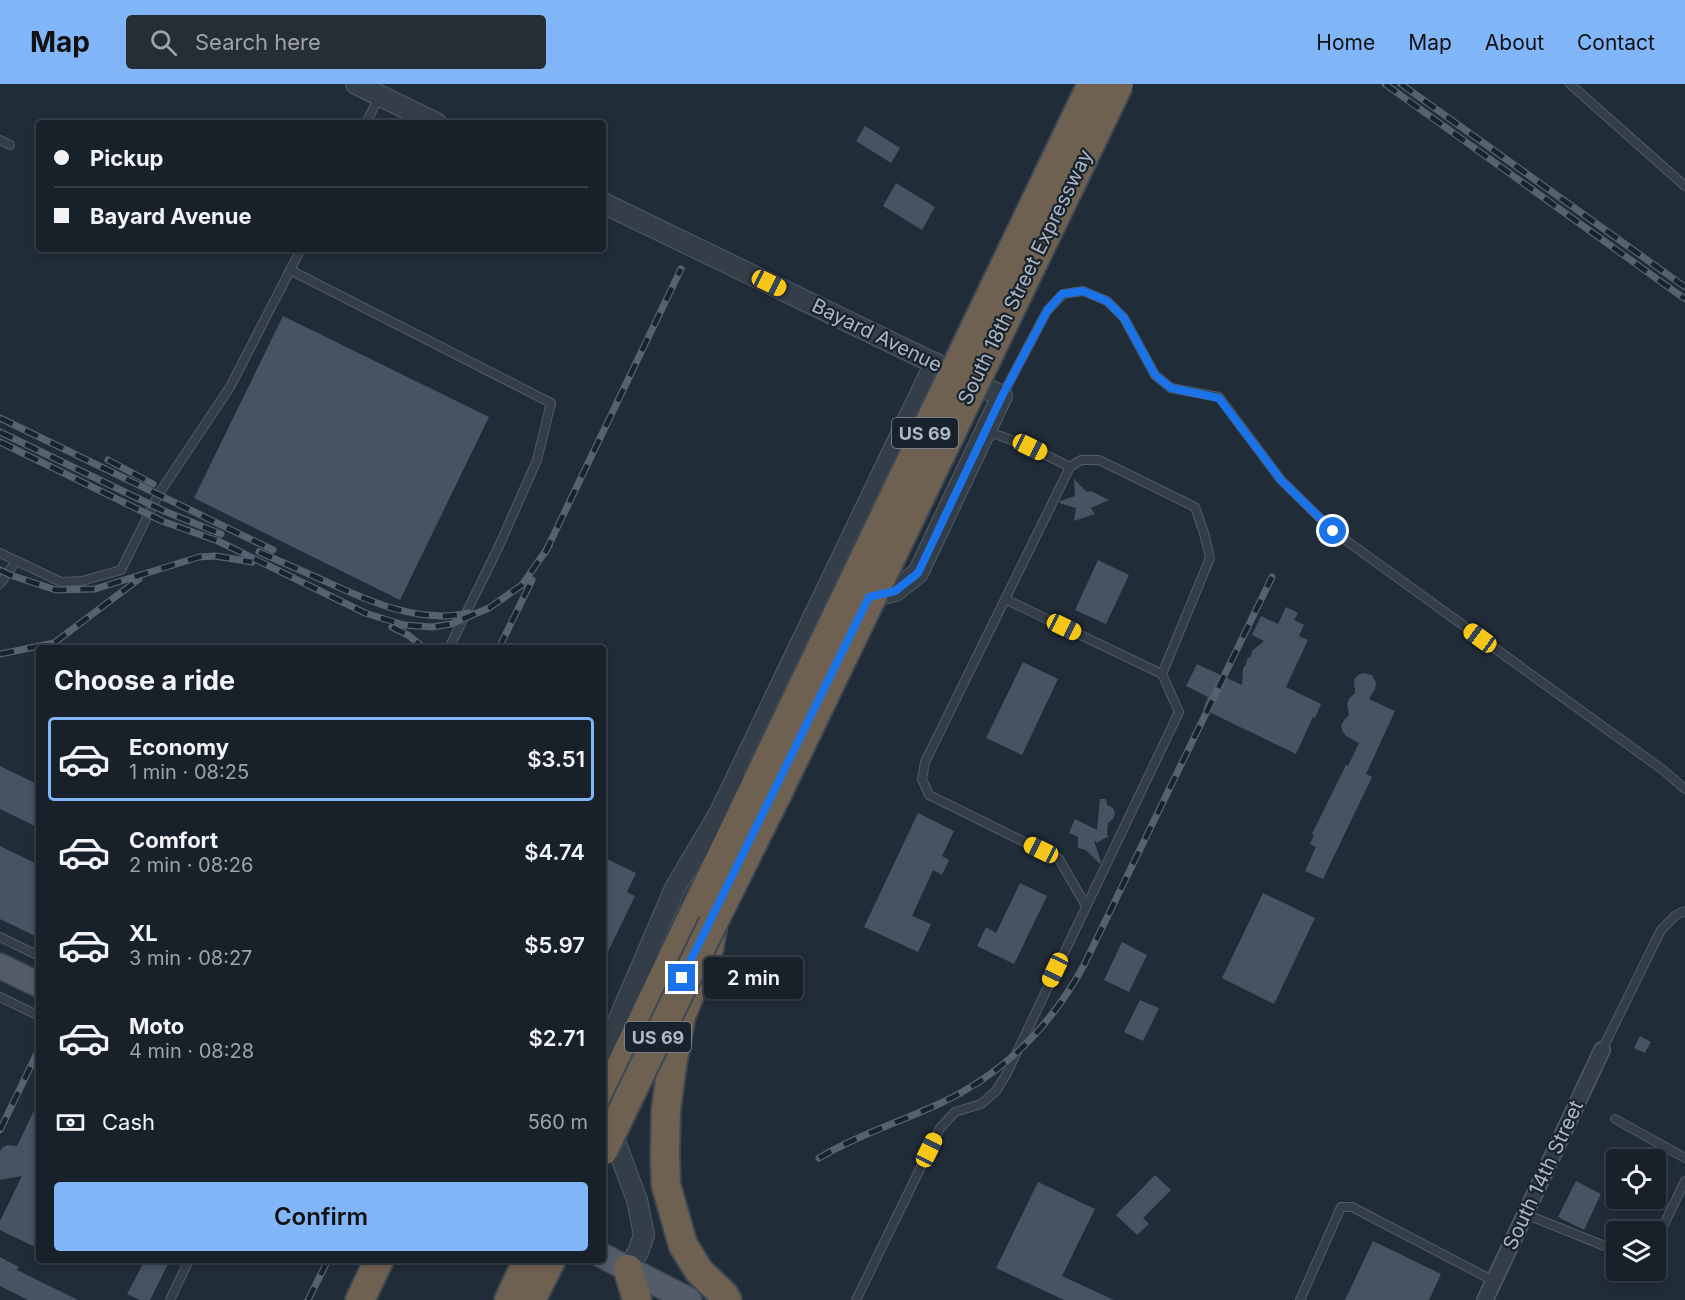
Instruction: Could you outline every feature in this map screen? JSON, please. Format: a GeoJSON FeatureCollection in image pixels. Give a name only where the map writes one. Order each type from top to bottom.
{"type":"FeatureCollection","features":[{"type":"Feature","properties":{"kind":"highway","name":"South 18th Street Expressway"},"geometry":{"type":"LineString","coordinates":[[606,1097],[1092,84]]}},
{"type":"Feature","properties":{"kind":"highway","name":"South 18th Street Expressway"},"geometry":{"type":"LineString","coordinates":[[606,1145],[1119,84]]}},
{"type":"Feature","properties":{"kind":"highway"},"geometry":{"type":"LineString","coordinates":[[714,923],[708,950],[681,1016],[666,1109],[665,1156],[666,1185],[683,1245],[699,1271],[727,1300]]}},
{"type":"Feature","properties":{"kind":"highway"},"geometry":{"type":"LineString","coordinates":[[342,1300],[359,1263]]}},
{"type":"Feature","properties":{"kind":"highway"},"geometry":{"type":"LineString","coordinates":[[360,1300],[378,1263]]}},
{"type":"Feature","properties":{"kind":"highway"},"geometry":{"type":"LineString","coordinates":[[521,1297],[527,1263]]}},
{"type":"Feature","properties":{"kind":"highway"},"geometry":{"type":"LineString","coordinates":[[521,1297],[548,1263]]}},
{"type":"Feature","properties":{"kind":"highway"},"geometry":{"type":"LineString","coordinates":[[628,1269],[637,1300]]}},
{"type":"Feature","properties":{"kind":"main road"},"geometry":{"type":"LineString","coordinates":[[0,966],[36,984]]}},
{"type":"Feature","properties":{"kind":"main road"},"geometry":{"type":"LineString","coordinates":[[606,1258],[689,1300]]}},
{"type":"Feature","properties":{"kind":"street"},"geometry":{"type":"LineString","coordinates":[[356,84],[430,120]]}},
{"type":"Feature","properties":{"kind":"street","name":"Bayard Avenue"},"geometry":{"type":"LineString","coordinates":[[606,204],[1002,396]]}},
{"type":"Feature","properties":{"kind":"street"},"geometry":{"type":"LineString","coordinates":[[606,1049],[675,888],[720,812],[935,363]]}},
{"type":"Feature","properties":{"kind":"street"},"geometry":{"type":"LineString","coordinates":[[628,1269],[638,1252],[644,1235],[638,1200],[609,1126],[869,597],[895,591],[918,573],[1002,396]]}},
{"type":"Feature","properties":{"kind":"street","name":"South 14th Street"},"geometry":{"type":"LineString","coordinates":[[1485,1300],[1602,1050]]}},
{"type":"Feature","properties":{"kind":"lane"},"geometry":{"type":"LineString","coordinates":[[1570,84],[1685,186]]}},
{"type":"Feature","properties":{"kind":"lane"},"geometry":{"type":"LineString","coordinates":[[368,120],[380,96]]}},
{"type":"Feature","properties":{"kind":"lane"},"geometry":{"type":"LineString","coordinates":[[0,140],[10,144]]}},
{"type":"Feature","properties":{"kind":"lane"},"geometry":{"type":"LineString","coordinates":[[0,553],[61,582],[82,581],[121,570],[158,495],[230,387],[299,252]]}},
{"type":"Feature","properties":{"kind":"lane"},"geometry":{"type":"LineString","coordinates":[[290,270],[551,403],[537,460],[499,546],[450,645]]}},
{"type":"Feature","properties":{"kind":"lane"},"geometry":{"type":"LineString","coordinates":[[1002,396],[1047,311],[1062,294],[1083,291],[1107,301],[1124,318],[1155,375],[1171,388],[1219,398],[1281,480],[1333,531],[1663,770],[1685,789]]}},
{"type":"Feature","properties":{"kind":"lane"},"geometry":{"type":"LineString","coordinates":[[985,430],[1030,447],[1070,467]]}},
{"type":"Feature","properties":{"kind":"lane"},"geometry":{"type":"LineString","coordinates":[[1086,906],[1059,859],[929,795],[922,779],[925,762],[1070,467],[1082,460],[1099,460],[1195,507],[1210,558],[1162,674]]}},
{"type":"Feature","properties":{"kind":"lane"},"geometry":{"type":"LineString","coordinates":[[0,584],[16,561]]}},
{"type":"Feature","properties":{"kind":"lane"},"geometry":{"type":"LineString","coordinates":[[856,1300],[940,1128],[955,1112],[981,1104],[996,1091],[1006,1075],[1179,712],[1162,674],[1005,599]]}},
{"type":"Feature","properties":{"kind":"lane"},"geometry":{"type":"LineString","coordinates":[[1602,1050],[1661,930],[1676,915],[1685,911]]}},
{"type":"Feature","properties":{"kind":"lane"},"geometry":{"type":"LineString","coordinates":[[0,937],[36,955]]}},
{"type":"Feature","properties":{"kind":"lane"},"geometry":{"type":"LineString","coordinates":[[0,997],[36,1015]]}},
{"type":"Feature","properties":{"kind":"lane"},"geometry":{"type":"LineString","coordinates":[[1615,1119],[1685,1158]]}},
{"type":"Feature","properties":{"kind":"lane"},"geometry":{"type":"LineString","coordinates":[[1666,1221],[1685,1181]]}},
{"type":"Feature","properties":{"kind":"lane"},"geometry":{"type":"LineString","coordinates":[[1300,1300],[1341,1207],[1352,1207],[1494,1281]]}},
{"type":"Feature","properties":{"kind":"lane"},"geometry":{"type":"LineString","coordinates":[[1526,1214],[1606,1247]]}},
{"type":"Feature","properties":{"kind":"lane"},"geometry":{"type":"LineString","coordinates":[[170,1300],[188,1263]]}},
{"type":"Feature","properties":{"kind":"building"},"geometry":{"type":"Polygon","coordinates":[[[865,126],[900,148],[891,163],[856,141],[865,126]]]}},
{"type":"Feature","properties":{"kind":"building"},"geometry":{"type":"Polygon","coordinates":[[[896,183],[935,207],[922,230],[883,206],[896,183]]]}},
{"type":"Feature","properties":{"kind":"building"},"geometry":{"type":"Polygon","coordinates":[[[283,316],[489,417],[400,600],[194,498],[283,316]]]}},
{"type":"Feature","properties":{"kind":"building"},"geometry":{"type":"Polygon","coordinates":[[[1074,479],[1087,492],[1091,491],[1109,500],[1091,508],[1095,514],[1074,521],[1076,508],[1059,503],[1075,496],[1074,479]]]}},
{"type":"Feature","properties":{"kind":"building"},"geometry":{"type":"Polygon","coordinates":[[[1098,560],[1129,575],[1106,624],[1075,610],[1098,560]]]}},
{"type":"Feature","properties":{"kind":"building"},"geometry":{"type":"Polygon","coordinates":[[[1286,607],[1298,613],[1294,620],[1304,625],[1299,636],[1308,640],[1286,687],[1321,704],[1296,754],[1203,709],[1208,697],[1186,686],[1197,664],[1242,685],[1243,668],[1247,659],[1251,656],[1252,651],[1264,641],[1252,635],[1261,616],[1278,624],[1286,607]]]}},
{"type":"Feature","properties":{"kind":"building"},"geometry":{"type":"Polygon","coordinates":[[[1023,662],[1058,679],[1022,755],[986,738],[1023,662]]]}},
{"type":"Feature","properties":{"kind":"building"},"geometry":{"type":"Polygon","coordinates":[[[1363,673],[1372,675],[1376,683],[1369,699],[1395,711],[1366,774],[1372,777],[1323,879],[1305,871],[1316,847],[1310,844],[1314,835],[1312,834],[1359,743],[1346,736],[1341,726],[1349,715],[1347,704],[1355,693],[1354,680],[1363,673]]]}},
{"type":"Feature","properties":{"kind":"building"},"geometry":{"type":"Polygon","coordinates":[[[0,766],[36,784],[36,827],[0,809],[0,766]]]}},
{"type":"Feature","properties":{"kind":"building"},"geometry":{"type":"Polygon","coordinates":[[[1100,799],[1106,799],[1107,805],[1113,808],[1115,813],[1113,819],[1108,823],[1107,835],[1109,836],[1096,843],[1094,841],[1100,864],[1086,850],[1078,848],[1078,837],[1069,833],[1075,819],[1097,830],[1100,799]]]}},
{"type":"Feature","properties":{"kind":"building"},"geometry":{"type":"Polygon","coordinates":[[[918,813],[954,831],[942,856],[949,860],[942,875],[933,870],[912,916],[931,924],[918,952],[864,927],[918,813]]]}},
{"type":"Feature","properties":{"kind":"building"},"geometry":{"type":"Polygon","coordinates":[[[0,846],[36,864],[36,937],[0,919],[0,846]]]}},
{"type":"Feature","properties":{"kind":"building"},"geometry":{"type":"Polygon","coordinates":[[[606,858],[636,873],[627,892],[635,896],[606,956],[606,858]]]}},
{"type":"Feature","properties":{"kind":"building"},"geometry":{"type":"Polygon","coordinates":[[[1020,883],[1047,896],[1014,964],[977,946],[986,927],[996,933],[1020,883]]]}},
{"type":"Feature","properties":{"kind":"building"},"geometry":{"type":"Polygon","coordinates":[[[1263,893],[1315,918],[1274,1004],[1222,978],[1263,893]]]}},
{"type":"Feature","properties":{"kind":"building"},"geometry":{"type":"Polygon","coordinates":[[[1122,942],[1147,955],[1129,992],[1104,980],[1122,942]]]}},
{"type":"Feature","properties":{"kind":"building"},"geometry":{"type":"Polygon","coordinates":[[[1140,1000],[1159,1008],[1143,1041],[1124,1032],[1140,1000]]]}},
{"type":"Feature","properties":{"kind":"building"},"geometry":{"type":"Polygon","coordinates":[[[1640,1036],[1651,1042],[1645,1053],[1634,1048],[1640,1036]]]}},
{"type":"Feature","properties":{"kind":"building"},"geometry":{"type":"Polygon","coordinates":[[[36,1106],[36,1248],[0,1230],[0,1221],[22,1176],[0,1180],[0,1151],[7,1145],[17,1146],[36,1106]]]}},
{"type":"Feature","properties":{"kind":"building"},"geometry":{"type":"Polygon","coordinates":[[[1155,1175],[1171,1190],[1143,1218],[1149,1224],[1137,1235],[1116,1215],[1155,1175]]]}},
{"type":"Feature","properties":{"kind":"building"},"geometry":{"type":"Polygon","coordinates":[[[1576,1181],[1601,1194],[1584,1230],[1558,1217],[1576,1181]]]}},
{"type":"Feature","properties":{"kind":"building"},"geometry":{"type":"Polygon","coordinates":[[[1038,1182],[1095,1209],[1062,1276],[1114,1300],[1064,1300],[996,1268],[1038,1182]]]}},
{"type":"Feature","properties":{"kind":"building"},"geometry":{"type":"Polygon","coordinates":[[[1373,1241],[1441,1274],[1429,1300],[1345,1300],[1373,1241]]]}},
{"type":"Feature","properties":{"kind":"building"},"geometry":{"type":"Polygon","coordinates":[[[0,1257],[19,1267],[17,1270],[78,1300],[28,1300],[0,1286],[0,1257]]]}},
{"type":"Feature","properties":{"kind":"building"},"geometry":{"type":"Polygon","coordinates":[[[143,1263],[168,1263],[150,1300],[140,1300],[127,1294],[143,1263]]]}},
{"type":"Feature","properties":{"kind":"railway"},"geometry":{"type":"LineString","coordinates":[[1385,84],[1685,299]]}},
{"type":"Feature","properties":{"kind":"railway"},"geometry":{"type":"LineString","coordinates":[[1401,84],[1685,287]]}},
{"type":"Feature","properties":{"kind":"railway"},"geometry":{"type":"LineString","coordinates":[[545,553],[681,269]]}},
{"type":"Feature","properties":{"kind":"railway"},"geometry":{"type":"LineString","coordinates":[[0,418],[273,550]]}},
{"type":"Feature","properties":{"kind":"railway"},"geometry":{"type":"LineString","coordinates":[[0,432],[164,511],[221,534]]}},
{"type":"Feature","properties":{"kind":"railway"},"geometry":{"type":"LineString","coordinates":[[0,442],[162,521],[218,541],[365,613],[404,625],[432,627],[451,624],[489,608],[522,585],[549,546]]}},
{"type":"Feature","properties":{"kind":"railway"},"geometry":{"type":"LineString","coordinates":[[108,460],[153,484]]}},
{"type":"Feature","properties":{"kind":"railway"},"geometry":{"type":"LineString","coordinates":[[259,552],[361,597],[396,609],[432,616],[469,613]]}},
{"type":"Feature","properties":{"kind":"railway"},"geometry":{"type":"LineString","coordinates":[[0,570],[56,590],[95,589],[199,557],[215,556],[252,562]]}},
{"type":"Feature","properties":{"kind":"railway"},"geometry":{"type":"LineString","coordinates":[[819,1158],[849,1142],[926,1110],[964,1091],[986,1077],[1024,1046],[1057,1008],[1084,965],[1272,577]]}},
{"type":"Feature","properties":{"kind":"railway"},"geometry":{"type":"LineString","coordinates":[[44,645],[54,643],[139,579]]}},
{"type":"Feature","properties":{"kind":"railway"},"geometry":{"type":"LineString","coordinates":[[500,645],[532,580]]}},
{"type":"Feature","properties":{"kind":"railway"},"geometry":{"type":"LineString","coordinates":[[392,627],[408,635],[420,645]]}},
{"type":"Feature","properties":{"kind":"railway"},"geometry":{"type":"LineString","coordinates":[[0,654],[36,647]]}},
{"type":"Feature","properties":{"kind":"railway"},"geometry":{"type":"LineString","coordinates":[[0,1130],[36,1055]]}},
{"type":"Feature","properties":{"kind":"railway"},"geometry":{"type":"LineString","coordinates":[[308,1300],[326,1263]]}},
{"type":"Feature","properties":{"kind":"route"},"geometry":{"type":"LineString","coordinates":[[682,978],[869,597],[895,591],[918,573],[1002,396],[1047,311],[1062,294],[1083,291],[1107,301],[1124,318],[1155,375],[1171,388],[1219,398],[1281,480],[1333,531]]}}]}
